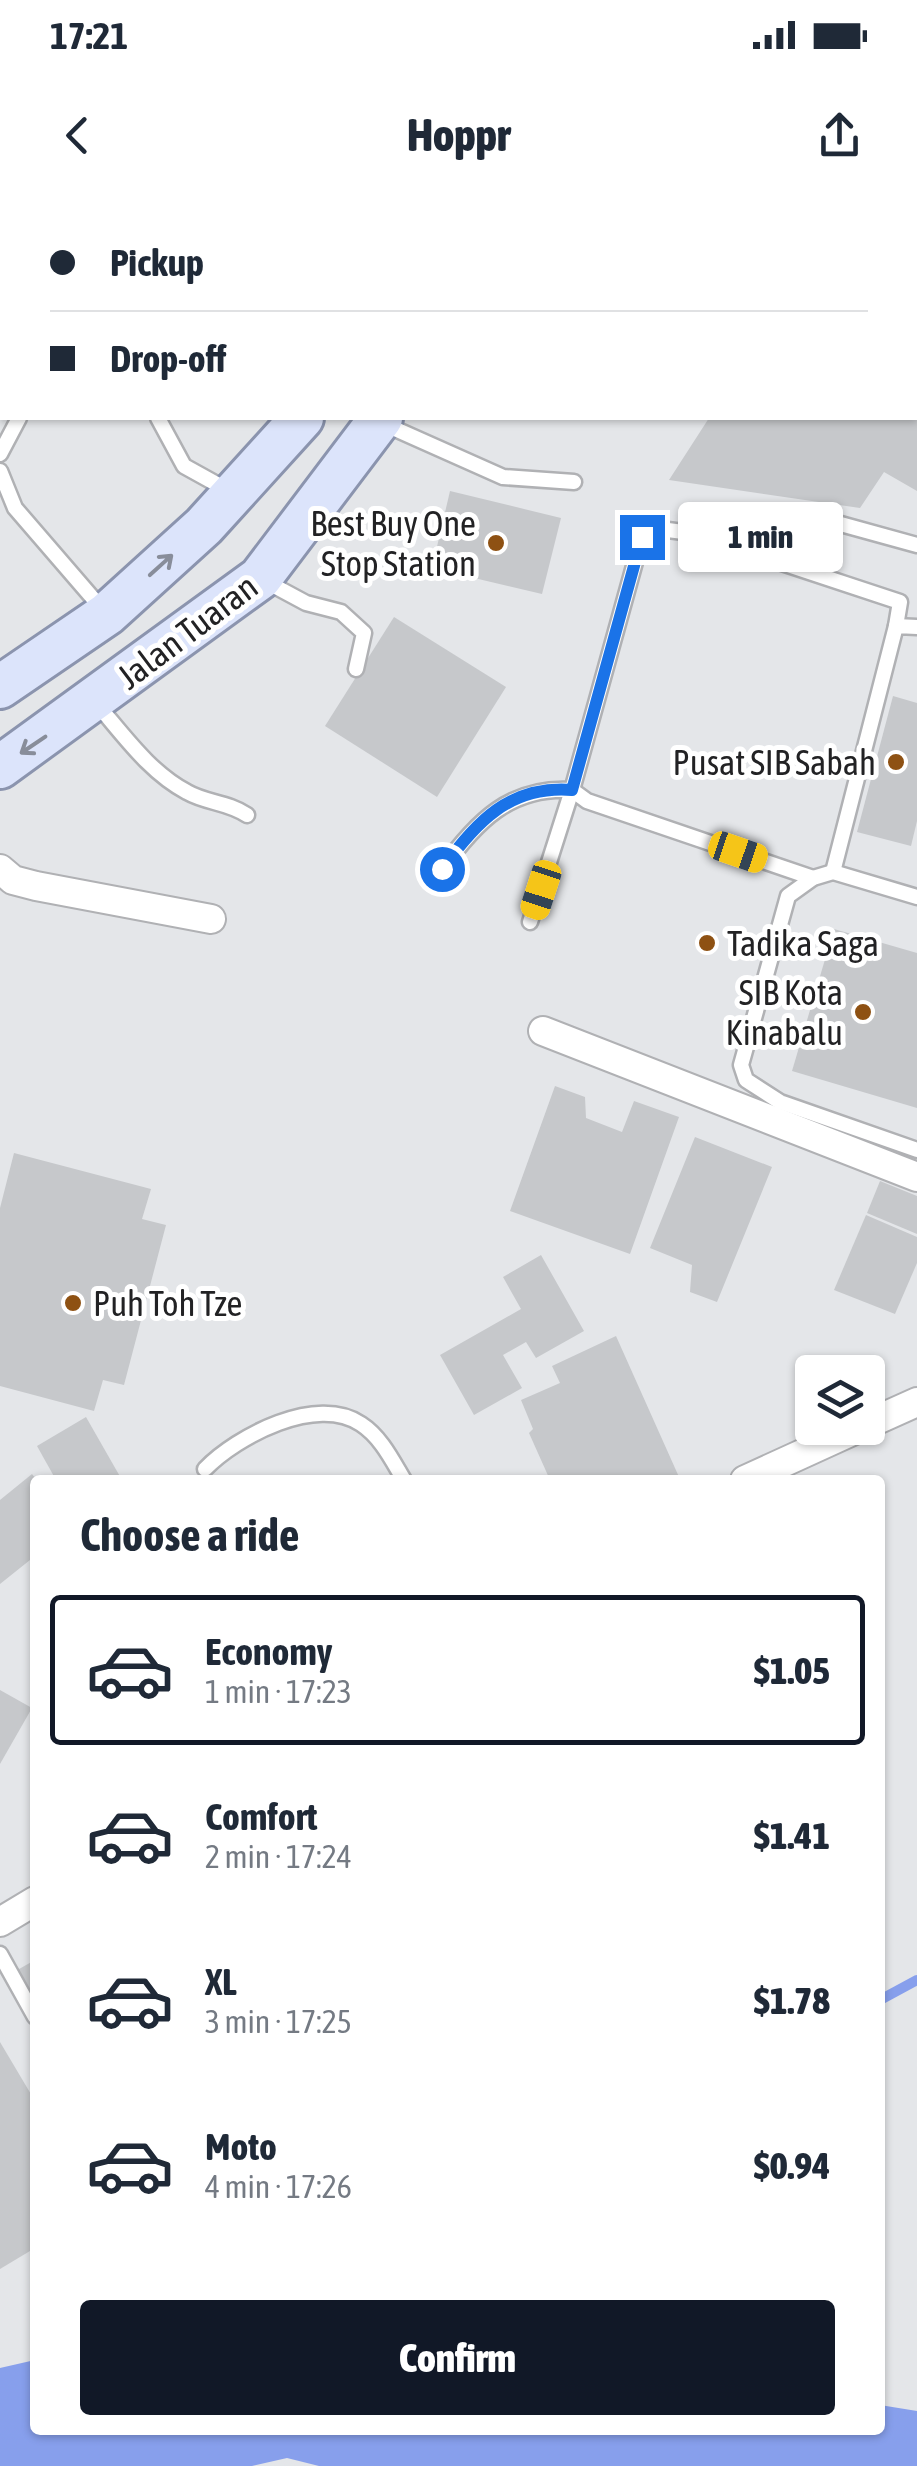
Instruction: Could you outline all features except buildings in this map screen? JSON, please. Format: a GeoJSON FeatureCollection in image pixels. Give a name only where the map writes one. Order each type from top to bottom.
{"type":"FeatureCollection","features":[{"type":"Feature","properties":{"kind":"main road","name":"Jalan Tuaran"},"geometry":{"type":"LineString","coordinates":[[0,688],[107,614],[236,495],[300,420]]}},
{"type":"Feature","properties":{"kind":"main road","name":"Jalan Tuaran"},"geometry":{"type":"LineString","coordinates":[[0,767],[95,702],[260,578],[380,420]]}},
{"type":"Feature","properties":{"kind":"street"},"geometry":{"type":"LineString","coordinates":[[0,869],[13,880],[36,886],[212,919]]}},
{"type":"Feature","properties":{"kind":"street"},"geometry":{"type":"LineString","coordinates":[[543,1031],[917,1177]]}},
{"type":"Feature","properties":{"kind":"street"},"geometry":{"type":"LineString","coordinates":[[885,1416],[917,1402]]}},
{"type":"Feature","properties":{"kind":"street"},"geometry":{"type":"LineString","coordinates":[[756,1475],[822,1445]]}},
{"type":"Feature","properties":{"kind":"street"},"geometry":{"type":"LineString","coordinates":[[0,1922],[30,1904]]}},
{"type":"Feature","properties":{"kind":"lane"},"geometry":{"type":"LineString","coordinates":[[0,454],[18,420]]}},
{"type":"Feature","properties":{"kind":"lane"},"geometry":{"type":"LineString","coordinates":[[159,420],[184,466],[236,495]]}},
{"type":"Feature","properties":{"kind":"lane"},"geometry":{"type":"LineString","coordinates":[[380,420],[503,478],[574,482]]}},
{"type":"Feature","properties":{"kind":"lane"},"geometry":{"type":"LineString","coordinates":[[0,471],[14,508],[107,614]]}},
{"type":"Feature","properties":{"kind":"lane"},"geometry":{"type":"LineString","coordinates":[[838,523],[917,545]]}},
{"type":"Feature","properties":{"kind":"lane"},"geometry":{"type":"LineString","coordinates":[[530,922],[572,790],[642,537],[660,528],[691,533],[900,602],[833,872]]}},
{"type":"Feature","properties":{"kind":"lane"},"geometry":{"type":"LineString","coordinates":[[260,578],[306,603],[342,612],[364,633],[356,669]]}},
{"type":"Feature","properties":{"kind":"lane"},"geometry":{"type":"LineString","coordinates":[[896,626],[917,627]]}},
{"type":"Feature","properties":{"kind":"lane"},"geometry":{"type":"LineString","coordinates":[[95,702],[146,762],[188,794],[233,806],[247,815]]}},
{"type":"Feature","properties":{"kind":"lane"},"geometry":{"type":"LineString","coordinates":[[442,869],[470,830],[504,804],[546,788],[572,790],[587,801],[814,878]]}},
{"type":"Feature","properties":{"kind":"lane"},"geometry":{"type":"LineString","coordinates":[[917,897],[833,872],[814,878],[788,896],[742,1065],[746,1080],[780,1102],[917,1150]]}},
{"type":"Feature","properties":{"kind":"lane"},"geometry":{"type":"LineString","coordinates":[[205,1468],[225,1448],[258,1429],[327,1414],[359,1422],[382,1442],[401,1475]]}},
{"type":"Feature","properties":{"kind":"lane"},"geometry":{"type":"LineString","coordinates":[[0,1954],[30,2008]]}},
{"type":"Feature","properties":{"kind":"water"},"geometry":{"type":"Polygon","coordinates":[[[30,2361],[30,2435],[885,2435],[885,2406],[917,2411],[917,2466],[319,2466],[287,2458],[252,2466],[0,2466],[0,2368],[30,2361]]]}},
{"type":"Feature","properties":{"kind":"waterway"},"geometry":{"type":"LineString","coordinates":[[885,1997],[917,1980]]}},
{"type":"Feature","properties":{"kind":"place","name":"Best Buy One Stop Station"},"geometry":{"type":"Point","coordinates":[496,543]}},
{"type":"Feature","properties":{"kind":"place","name":"Pusat SIB Sabah"},"geometry":{"type":"Point","coordinates":[896,762]}},
{"type":"Feature","properties":{"kind":"place","name":"Tadika Saga"},"geometry":{"type":"Point","coordinates":[707,943]}},
{"type":"Feature","properties":{"kind":"place","name":"SIB Kota Kinabalu"},"geometry":{"type":"Point","coordinates":[863,1012]}},
{"type":"Feature","properties":{"kind":"place","name":"Puh Toh Tze"},"geometry":{"type":"Point","coordinates":[73,1303]}},
{"type":"Feature","properties":{"kind":"route"},"geometry":{"type":"LineString","coordinates":[[442,869],[470,830],[504,804],[546,788],[572,790],[642,537]]}}]}
